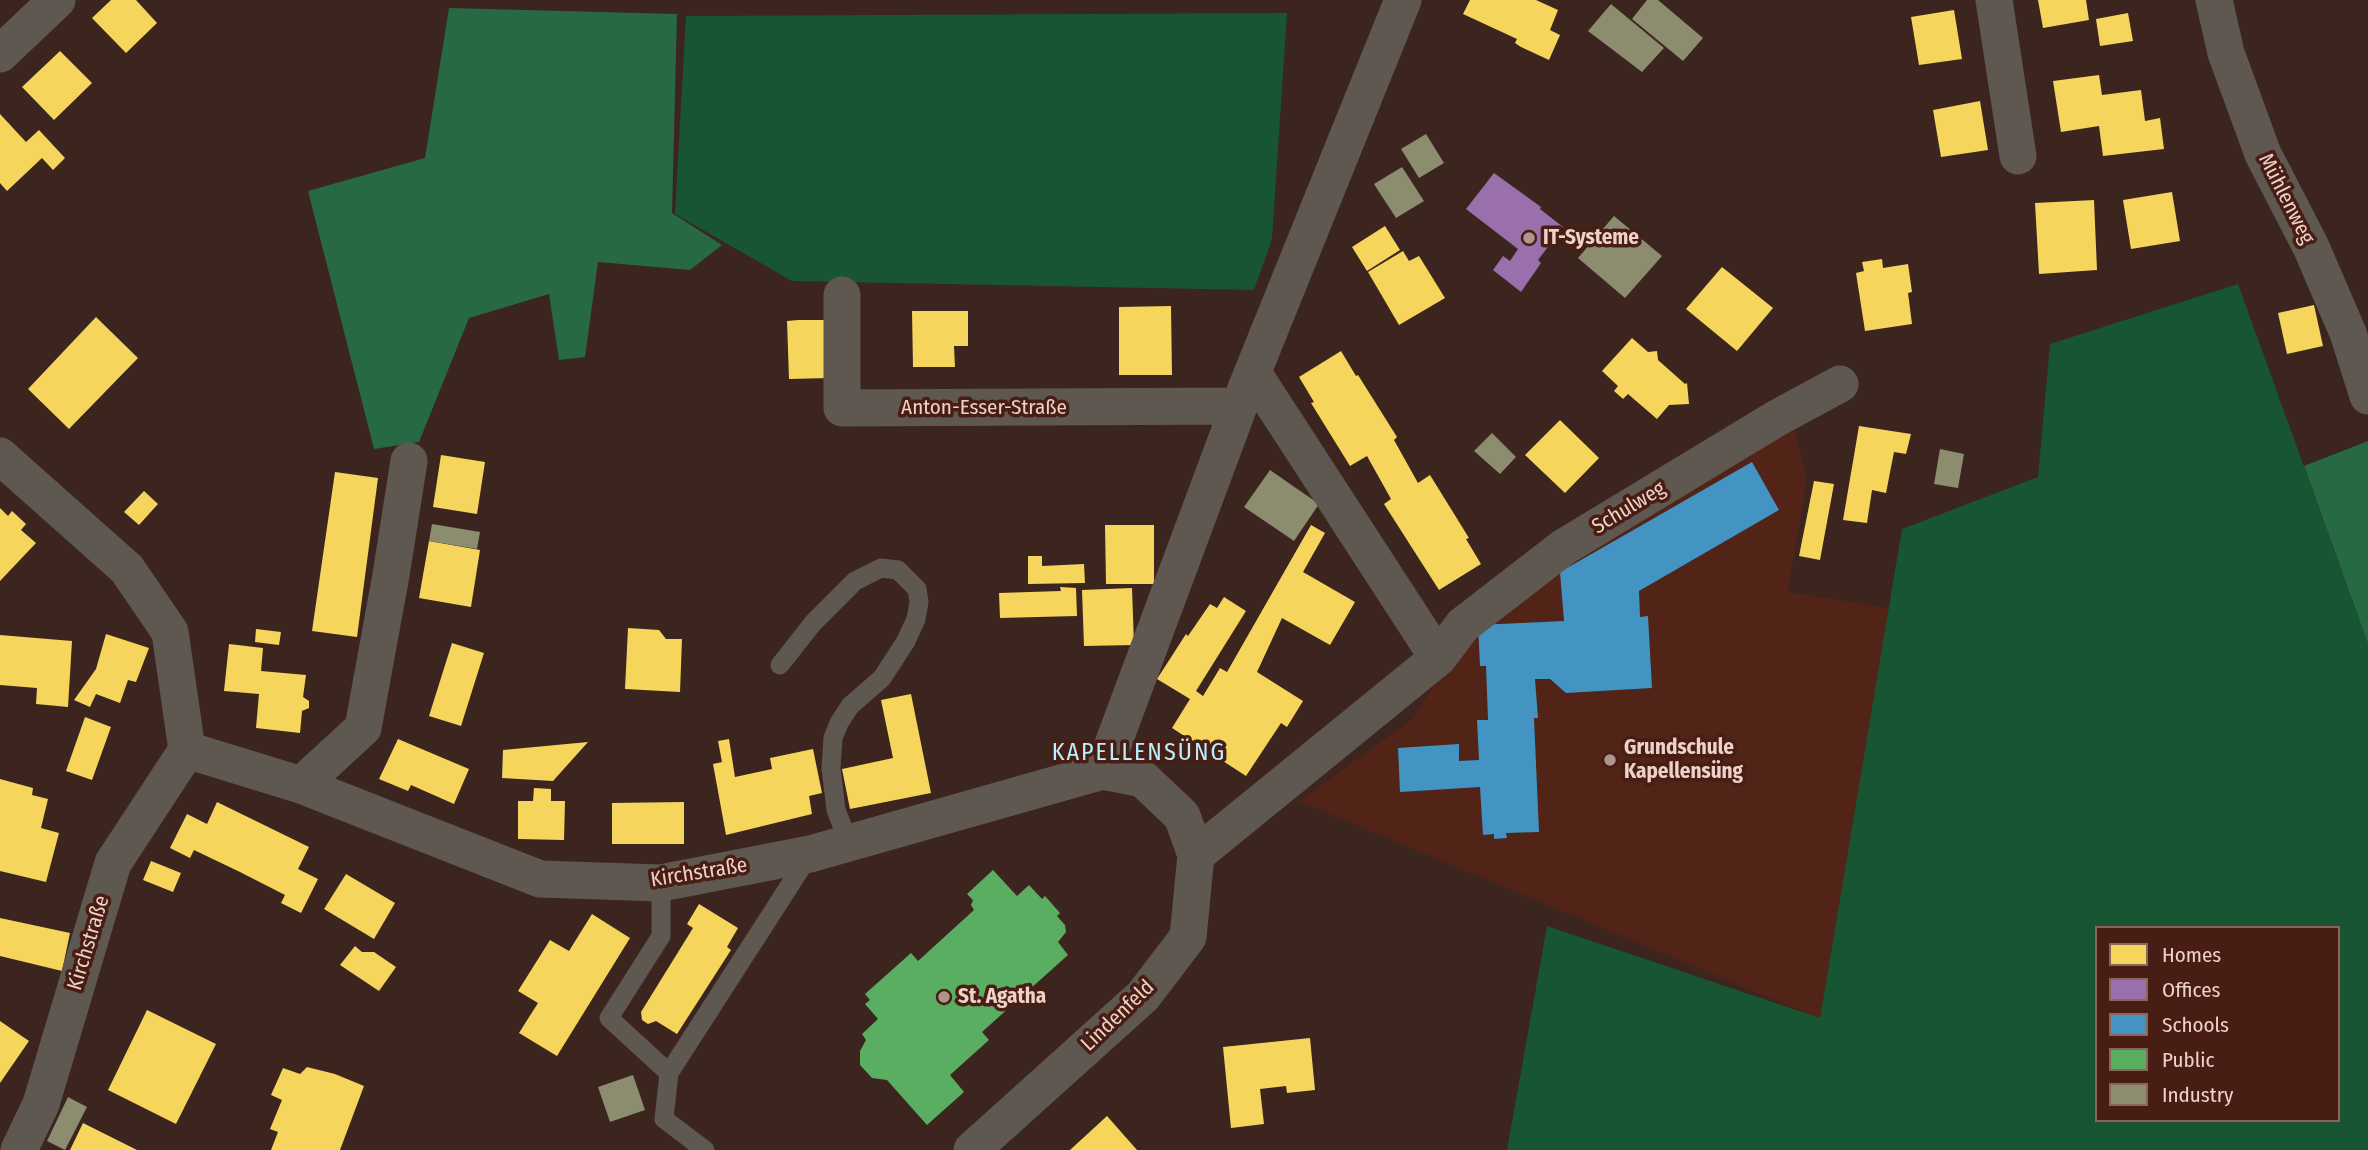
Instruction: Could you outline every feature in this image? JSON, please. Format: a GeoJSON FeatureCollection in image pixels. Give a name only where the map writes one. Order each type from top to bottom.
{"type":"FeatureCollection","features":[{"type":"Feature","properties":{"kind":"street"},"geometry":{"type":"LineString","coordinates":[[0,54],[57,0]]}},
{"type":"Feature","properties":{"kind":"street"},"geometry":{"type":"LineString","coordinates":[[1103,771],[1246,389],[1403,0]]}},
{"type":"Feature","properties":{"kind":"street"},"geometry":{"type":"LineString","coordinates":[[1994,0],[2018,156]]}},
{"type":"Feature","properties":{"kind":"street","name":"Mühlenweg"},"geometry":{"type":"LineString","coordinates":[[2214,0],[2225,53],[2263,154],[2311,247],[2348,333],[2368,396]]}},
{"type":"Feature","properties":{"kind":"street","name":"Anton-Esser-Straße"},"geometry":{"type":"LineString","coordinates":[[842,295],[842,408],[1246,389]]}},
{"type":"Feature","properties":{"kind":"street","name":"Schulweg"},"geometry":{"type":"LineString","coordinates":[[1196,855],[1438,658],[1463,625],[1564,547],[1777,418],[1840,384]]}},
{"type":"Feature","properties":{"kind":"street"},"geometry":{"type":"LineString","coordinates":[[1246,389],[1438,658]]}},
{"type":"Feature","properties":{"kind":"street"},"geometry":{"type":"LineString","coordinates":[[0,457],[127,569],[170,632],[187,750]]}},
{"type":"Feature","properties":{"kind":"street"},"geometry":{"type":"LineString","coordinates":[[301,785],[363,728],[409,461]]}},
{"type":"Feature","properties":{"kind":"street","name":"Kirchstraße"},"geometry":{"type":"LineString","coordinates":[[19,1150],[41,1104],[113,863],[187,750],[301,785],[540,879],[662,883],[810,854],[1103,771]]}},
{"type":"Feature","properties":{"kind":"street","name":"Lindenfeld"},"geometry":{"type":"LineString","coordinates":[[972,1150],[1143,996],[1188,937],[1196,855],[1182,816],[1143,779],[1103,771]]}},
{"type":"Feature","properties":{"kind":"lane"},"geometry":{"type":"LineString","coordinates":[[780,665],[813,623],[855,580],[881,568],[898,570],[917,589],[919,602],[916,619],[906,641],[882,678],[850,706],[833,738],[831,768],[835,810],[849,843]]}},
{"type":"Feature","properties":{"kind":"lane"},"geometry":{"type":"LineString","coordinates":[[705,1150],[664,1119],[669,1073],[810,854]]}},
{"type":"Feature","properties":{"kind":"lane"},"geometry":{"type":"LineString","coordinates":[[662,883],[661,936],[609,1018],[669,1073]]}},
{"type":"Feature","properties":{"kind":"shaded area","name":"Grundschule Kapellensüng"},"geometry":{"type":"Polygon","coordinates":[[[1792,420],[1807,479],[1788,592],[1889,608],[1820,1019],[1299,801],[1413,719],[1473,622],[1792,420]]]}},
{"type":"Feature","properties":{"kind":"green space"},"geometry":{"type":"Polygon","coordinates":[[[449,8],[677,14],[672,213],[722,245],[690,270],[598,262],[585,357],[559,360],[549,294],[469,318],[419,442],[374,449],[308,191],[425,158],[449,8]]]}},
{"type":"Feature","properties":{"kind":"green space"},"geometry":{"type":"Polygon","coordinates":[[[1287,13],[1272,239],[1254,290],[792,281],[675,214],[686,16],[1287,13]]]}},
{"type":"Feature","properties":{"kind":"green space"},"geometry":{"type":"Polygon","coordinates":[[[2238,284],[2368,644],[2368,1150],[1507,1150],[1547,926],[1820,1018],[1902,529],[2038,477],[2050,344],[2238,284]]]}},
{"type":"Feature","properties":{"kind":"green space"},"geometry":{"type":"Polygon","coordinates":[[[2368,441],[2368,644],[2304,466],[2368,441]]]}},
{"type":"Feature","properties":{"kind":"building: Homes"},"geometry":{"type":"Polygon","coordinates":[[[111,0],[136,0],[157,23],[126,53],[92,18],[111,0]]]}},
{"type":"Feature","properties":{"kind":"building: Homes"},"geometry":{"type":"Polygon","coordinates":[[[1470,0],[1536,0],[1558,10],[1550,30],[1560,35],[1549,60],[1521,47],[1515,43],[1517,39],[1463,14],[1470,0]]]}},
{"type":"Feature","properties":{"kind":"building: Homes"},"geometry":{"type":"Polygon","coordinates":[[[2038,0],[2086,0],[2089,20],[2043,28],[2038,0]]]}},
{"type":"Feature","properties":{"kind":"building: Homes"},"geometry":{"type":"Polygon","coordinates":[[[1954,10],[1962,59],[1919,65],[1911,17],[1954,10]]]}},
{"type":"Feature","properties":{"kind":"building: Homes"},"geometry":{"type":"Polygon","coordinates":[[[2128,13],[2133,41],[2100,46],[2096,19],[2128,13]]]}},
{"type":"Feature","properties":{"kind":"building: Homes"},"geometry":{"type":"Polygon","coordinates":[[[60,51],[92,83],[54,120],[22,87],[60,51]]]}},
{"type":"Feature","properties":{"kind":"building: Homes"},"geometry":{"type":"Polygon","coordinates":[[[2099,75],[2102,95],[2141,90],[2145,121],[2160,118],[2164,149],[2103,156],[2099,126],[2061,132],[2053,81],[2099,75]]]}},
{"type":"Feature","properties":{"kind":"building: Homes"},"geometry":{"type":"Polygon","coordinates":[[[1980,101],[1988,150],[1941,157],[1933,110],[1980,101]]]}},
{"type":"Feature","properties":{"kind":"building: Homes"},"geometry":{"type":"Polygon","coordinates":[[[0,114],[26,142],[39,130],[65,158],[53,170],[42,158],[7,191],[0,183],[0,114]]]}},
{"type":"Feature","properties":{"kind":"building: Homes"},"geometry":{"type":"Polygon","coordinates":[[[2172,192],[2180,241],[2131,249],[2123,200],[2172,192]]]}},
{"type":"Feature","properties":{"kind":"building: Homes"},"geometry":{"type":"Polygon","coordinates":[[[2094,200],[2097,270],[2039,274],[2035,203],[2094,200]]]}},
{"type":"Feature","properties":{"kind":"building: Homes"},"geometry":{"type":"Polygon","coordinates":[[[1385,226],[1400,250],[1367,271],[1352,247],[1385,226]]]}},
{"type":"Feature","properties":{"kind":"building: Homes"},"geometry":{"type":"Polygon","coordinates":[[[1403,251],[1409,261],[1419,256],[1445,298],[1399,325],[1368,272],[1403,251]]]}},
{"type":"Feature","properties":{"kind":"building: Homes"},"geometry":{"type":"Polygon","coordinates":[[[1882,259],[1883,268],[1908,264],[1912,292],[1908,293],[1912,324],[1865,331],[1856,273],[1864,271],[1862,262],[1882,259]]]}},
{"type":"Feature","properties":{"kind":"building: Homes"},"geometry":{"type":"Polygon","coordinates":[[[1722,267],[1773,308],[1737,351],[1686,309],[1722,267]]]}},
{"type":"Feature","properties":{"kind":"building: Homes"},"geometry":{"type":"Polygon","coordinates":[[[2314,305],[2323,346],[2287,354],[2278,313],[2314,305]]]}},
{"type":"Feature","properties":{"kind":"building: Homes"},"geometry":{"type":"Polygon","coordinates":[[[1171,306],[1172,375],[1119,375],[1119,307],[1171,306]]]}},
{"type":"Feature","properties":{"kind":"building: Homes"},"geometry":{"type":"Polygon","coordinates":[[[912,311],[968,311],[968,346],[954,346],[955,367],[913,367],[912,311]]]}},
{"type":"Feature","properties":{"kind":"building: Homes"},"geometry":{"type":"Polygon","coordinates":[[[96,317],[138,358],[69,429],[28,389],[96,317]]]}},
{"type":"Feature","properties":{"kind":"building: Homes"},"geometry":{"type":"Polygon","coordinates":[[[828,320],[829,378],[789,379],[787,321],[828,320]]]}},
{"type":"Feature","properties":{"kind":"building: Homes"},"geometry":{"type":"Polygon","coordinates":[[[1632,338],[1648,352],[1657,351],[1658,360],[1687,383],[1689,404],[1669,405],[1657,419],[1628,394],[1623,399],[1614,391],[1618,386],[1602,371],[1632,338]]]}},
{"type":"Feature","properties":{"kind":"building: Homes"},"geometry":{"type":"Polygon","coordinates":[[[1341,351],[1397,437],[1394,440],[1418,483],[1430,475],[1469,538],[1466,539],[1481,564],[1439,590],[1384,504],[1391,499],[1367,456],[1350,466],[1311,403],[1314,402],[1299,377],[1341,351]]]}},
{"type":"Feature","properties":{"kind":"building: Homes"},"geometry":{"type":"Polygon","coordinates":[[[1560,420],[1599,458],[1565,493],[1525,455],[1560,420]]]}},
{"type":"Feature","properties":{"kind":"building: Homes"},"geometry":{"type":"Polygon","coordinates":[[[1859,426],[1911,434],[1906,454],[1894,452],[1886,493],[1872,490],[1867,523],[1843,520],[1859,426]]]}},
{"type":"Feature","properties":{"kind":"building: Homes"},"geometry":{"type":"Polygon","coordinates":[[[441,455],[485,462],[477,514],[433,507],[441,455]]]}},
{"type":"Feature","properties":{"kind":"building: Homes"},"geometry":{"type":"Polygon","coordinates":[[[335,472],[378,478],[357,637],[312,631],[335,472]]]}},
{"type":"Feature","properties":{"kind":"building: Homes"},"geometry":{"type":"Polygon","coordinates":[[[1814,481],[1834,484],[1820,560],[1799,556],[1814,481]]]}},
{"type":"Feature","properties":{"kind":"building: Homes"},"geometry":{"type":"Polygon","coordinates":[[[144,491],[158,504],[139,525],[124,512],[144,491]]]}},
{"type":"Feature","properties":{"kind":"building: Homes"},"geometry":{"type":"Polygon","coordinates":[[[0,508],[8,516],[12,511],[26,524],[21,530],[36,543],[0,581],[0,508]]]}},
{"type":"Feature","properties":{"kind":"building: Homes"},"geometry":{"type":"Polygon","coordinates":[[[1105,525],[1154,525],[1154,584],[1106,584],[1105,525]]]}},
{"type":"Feature","properties":{"kind":"building: Homes"},"geometry":{"type":"Polygon","coordinates":[[[1311,525],[1325,533],[1303,572],[1355,602],[1330,645],[1282,618],[1257,672],[1303,701],[1287,727],[1281,723],[1246,776],[1172,728],[1190,699],[1157,679],[1186,634],[1188,636],[1210,604],[1217,608],[1224,597],[1246,611],[1196,691],[1203,696],[1220,668],[1227,672],[1311,525]]]}},
{"type":"Feature","properties":{"kind":"building: Homes"},"geometry":{"type":"Polygon","coordinates":[[[429,541],[480,550],[471,607],[419,598],[429,541]]]}},
{"type":"Feature","properties":{"kind":"building: Homes"},"geometry":{"type":"Polygon","coordinates":[[[1028,556],[1042,556],[1042,566],[1084,564],[1085,583],[1028,584],[1028,556]]]}},
{"type":"Feature","properties":{"kind":"building: Homes"},"geometry":{"type":"Polygon","coordinates":[[[1060,587],[1076,588],[1077,616],[1000,618],[999,593],[1061,591],[1060,587]]]}},
{"type":"Feature","properties":{"kind":"building: Homes"},"geometry":{"type":"Polygon","coordinates":[[[1132,588],[1134,645],[1084,646],[1082,590],[1132,588]]]}},
{"type":"Feature","properties":{"kind":"building: Homes"},"geometry":{"type":"Polygon","coordinates":[[[628,628],[659,630],[666,639],[682,639],[680,692],[625,689],[628,628]]]}},
{"type":"Feature","properties":{"kind":"building: Homes"},"geometry":{"type":"Polygon","coordinates":[[[256,629],[281,632],[279,645],[255,642],[256,629]]]}},
{"type":"Feature","properties":{"kind":"building: Homes"},"geometry":{"type":"Polygon","coordinates":[[[106,634],[149,648],[136,682],[128,680],[120,703],[96,694],[90,707],[74,700],[96,669],[106,634]]]}},
{"type":"Feature","properties":{"kind":"building: Homes"},"geometry":{"type":"Polygon","coordinates":[[[0,635],[72,641],[68,707],[36,704],[37,688],[0,685],[0,635]]]}},
{"type":"Feature","properties":{"kind":"building: Homes"},"geometry":{"type":"Polygon","coordinates":[[[452,643],[484,653],[461,726],[429,716],[452,643]]]}},
{"type":"Feature","properties":{"kind":"building: Homes"},"geometry":{"type":"Polygon","coordinates":[[[229,644],[263,648],[261,671],[306,675],[303,697],[309,701],[309,708],[302,711],[300,733],[256,728],[259,694],[224,691],[229,644]]]}},
{"type":"Feature","properties":{"kind":"building: Homes"},"geometry":{"type":"Polygon","coordinates":[[[911,694],[931,793],[850,809],[842,769],[893,758],[881,700],[911,694]]]}},
{"type":"Feature","properties":{"kind":"building: Homes"},"geometry":{"type":"Polygon","coordinates":[[[85,717],[111,727],[92,780],[66,771],[85,717]]]}},
{"type":"Feature","properties":{"kind":"building: Homes"},"geometry":{"type":"Polygon","coordinates":[[[398,739],[469,769],[454,804],[411,785],[408,791],[379,779],[398,739]]]}},
{"type":"Feature","properties":{"kind":"building: Homes"},"geometry":{"type":"Polygon","coordinates":[[[729,739],[735,777],[772,769],[770,758],[813,749],[822,793],[809,796],[812,814],[726,835],[713,764],[722,762],[718,741],[729,739]]]}},
{"type":"Feature","properties":{"kind":"building: Homes"},"geometry":{"type":"Polygon","coordinates":[[[588,742],[553,781],[502,778],[503,750],[588,742]]]}},
{"type":"Feature","properties":{"kind":"building: Homes"},"geometry":{"type":"Polygon","coordinates":[[[0,779],[33,788],[32,795],[48,799],[41,828],[59,833],[46,882],[0,871],[0,779]]]}},
{"type":"Feature","properties":{"kind":"building: Homes"},"geometry":{"type":"Polygon","coordinates":[[[534,788],[551,789],[551,801],[565,801],[564,840],[518,839],[518,801],[533,801],[534,788]]]}},
{"type":"Feature","properties":{"kind":"building: Homes"},"geometry":{"type":"Polygon","coordinates":[[[217,802],[309,847],[298,869],[318,879],[301,913],[281,903],[285,895],[240,872],[194,850],[190,858],[170,848],[187,814],[207,824],[217,802]]]}},
{"type":"Feature","properties":{"kind":"building: Homes"},"geometry":{"type":"Polygon","coordinates":[[[684,802],[684,844],[612,844],[612,803],[684,802]]]}},
{"type":"Feature","properties":{"kind":"building: Homes"},"geometry":{"type":"Polygon","coordinates":[[[151,861],[181,873],[173,892],[143,880],[151,861]]]}},
{"type":"Feature","properties":{"kind":"building: Homes"},"geometry":{"type":"Polygon","coordinates":[[[346,874],[395,903],[374,939],[324,909],[346,874]]]}},
{"type":"Feature","properties":{"kind":"building: Homes"},"geometry":{"type":"Polygon","coordinates":[[[699,904],[738,928],[727,947],[731,950],[677,1034],[656,1021],[648,1024],[642,1020],[641,1012],[693,928],[687,924],[699,904]]]}},
{"type":"Feature","properties":{"kind":"building: Homes"},"geometry":{"type":"Polygon","coordinates":[[[592,914],[630,938],[557,1056],[519,1033],[538,1003],[518,991],[550,940],[569,951],[592,914]]]}},
{"type":"Feature","properties":{"kind":"building: Homes"},"geometry":{"type":"Polygon","coordinates":[[[0,918],[70,933],[62,971],[0,956],[0,918]]]}},
{"type":"Feature","properties":{"kind":"building: Homes"},"geometry":{"type":"Polygon","coordinates":[[[355,946],[362,952],[374,952],[396,967],[379,991],[340,965],[355,946]]]}},
{"type":"Feature","properties":{"kind":"building: Homes"},"geometry":{"type":"Polygon","coordinates":[[[147,1010],[216,1044],[176,1124],[108,1090],[147,1010]]]}},
{"type":"Feature","properties":{"kind":"building: Homes"},"geometry":{"type":"Polygon","coordinates":[[[0,1021],[29,1041],[0,1083],[0,1021]]]}},
{"type":"Feature","properties":{"kind":"building: Homes"},"geometry":{"type":"Polygon","coordinates":[[[1310,1038],[1315,1090],[1287,1093],[1286,1086],[1260,1089],[1264,1124],[1231,1128],[1223,1047],[1310,1038]]]}},
{"type":"Feature","properties":{"kind":"building: Homes"},"geometry":{"type":"Polygon","coordinates":[[[307,1067],[335,1074],[364,1086],[340,1150],[271,1150],[278,1132],[270,1129],[282,1100],[271,1095],[283,1068],[300,1074],[307,1067]]]}},
{"type":"Feature","properties":{"kind":"building: Homes"},"geometry":{"type":"Polygon","coordinates":[[[1107,1116],[1137,1150],[1070,1150],[1107,1116]]]}},
{"type":"Feature","properties":{"kind":"building: Homes"},"geometry":{"type":"Polygon","coordinates":[[[83,1123],[137,1150],[70,1150],[83,1123]]]}},
{"type":"Feature","properties":{"kind":"building: Offices","name":"IT-Systeme"},"geometry":{"type":"Polygon","coordinates":[[[1494,173],[1541,207],[1540,209],[1563,227],[1538,260],[1541,263],[1521,292],[1493,270],[1503,256],[1510,261],[1518,249],[1466,209],[1494,173]]]}},
{"type":"Feature","properties":{"kind":"building: Schools"},"geometry":{"type":"Polygon","coordinates":[[[1752,462],[1779,510],[1639,591],[1640,617],[1648,616],[1652,688],[1566,693],[1550,679],[1535,679],[1539,832],[1506,833],[1507,838],[1494,839],[1494,834],[1483,835],[1480,787],[1400,792],[1398,748],[1459,744],[1459,761],[1479,760],[1477,720],[1488,720],[1486,666],[1480,666],[1478,625],[1564,621],[1560,572],[1752,462]]]}},
{"type":"Feature","properties":{"kind":"building: Public","name":"St. Agatha"},"geometry":{"type":"Polygon","coordinates":[[[993,870],[1017,896],[1029,885],[1042,899],[1045,896],[1060,913],[1057,916],[1065,925],[1066,932],[1058,942],[1068,955],[982,1032],[989,1040],[950,1075],[964,1092],[927,1125],[887,1080],[872,1078],[860,1065],[860,1051],[866,1040],[862,1034],[878,1019],[865,1004],[870,1000],[865,994],[911,953],[918,961],[974,910],[971,905],[973,900],[967,894],[993,870]]]}},
{"type":"Feature","properties":{"kind":"building: Industry"},"geometry":{"type":"Polygon","coordinates":[[[1647,0],[1658,0],[1703,38],[1683,61],[1632,19],[1647,0]]]}},
{"type":"Feature","properties":{"kind":"building: Industry"},"geometry":{"type":"Polygon","coordinates":[[[1611,4],[1664,48],[1642,72],[1588,31],[1611,4]]]}},
{"type":"Feature","properties":{"kind":"building: Industry"},"geometry":{"type":"Polygon","coordinates":[[[1426,134],[1444,163],[1419,178],[1401,149],[1426,134]]]}},
{"type":"Feature","properties":{"kind":"building: Industry"},"geometry":{"type":"Polygon","coordinates":[[[1402,167],[1424,201],[1396,218],[1374,184],[1402,167]]]}},
{"type":"Feature","properties":{"kind":"building: Industry"},"geometry":{"type":"Polygon","coordinates":[[[1614,216],[1662,256],[1625,298],[1578,258],[1614,216]]]}},
{"type":"Feature","properties":{"kind":"building: Industry"},"geometry":{"type":"Polygon","coordinates":[[[1492,433],[1516,457],[1500,474],[1474,451],[1492,433]]]}},
{"type":"Feature","properties":{"kind":"building: Industry"},"geometry":{"type":"Polygon","coordinates":[[[1940,449],[1964,454],[1958,488],[1934,484],[1940,449]]]}},
{"type":"Feature","properties":{"kind":"building: Industry"},"geometry":{"type":"Polygon","coordinates":[[[1270,470],[1319,504],[1294,541],[1244,507],[1270,470]]]}},
{"type":"Feature","properties":{"kind":"building: Industry"},"geometry":{"type":"Polygon","coordinates":[[[432,524],[480,532],[477,549],[429,541],[432,524]]]}},
{"type":"Feature","properties":{"kind":"building: Industry"},"geometry":{"type":"Polygon","coordinates":[[[633,1075],[645,1110],[610,1122],[598,1087],[633,1075]]]}},
{"type":"Feature","properties":{"kind":"building: Industry"},"geometry":{"type":"Polygon","coordinates":[[[68,1097],[87,1107],[65,1150],[47,1141],[68,1097]]]}},
{"type":"Feature","properties":{"kind":"place","name":"IT-Systeme"},"geometry":{"type":"Point","coordinates":[1529,238]}},
{"type":"Feature","properties":{"kind":"place","name":"Grundschule Kapellensüng"},"geometry":{"type":"Point","coordinates":[1610,760]}},
{"type":"Feature","properties":{"kind":"place","name":"St. Agatha"},"geometry":{"type":"Point","coordinates":[944,997]}},
{"type":"Feature","properties":{"kind":"district","name":"KAPELLENSÜNG"},"geometry":{"type":"Point","coordinates":[1139,753]}}]}
